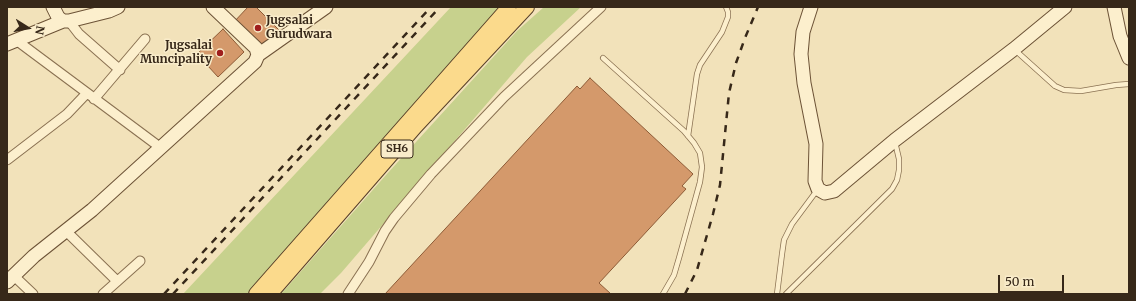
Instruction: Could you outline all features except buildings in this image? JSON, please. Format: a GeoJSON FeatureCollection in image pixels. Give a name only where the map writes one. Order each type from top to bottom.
{"type":"FeatureCollection","features":[{"type":"Feature","properties":{"kind":"main road","name":"SH6"},"geometry":{"type":"LineString","coordinates":[[256,294],[509,7]]}},
{"type":"Feature","properties":{"kind":"main road","name":"SH6"},"geometry":{"type":"LineString","coordinates":[[270,294],[416,126],[527,7]]}},
{"type":"Feature","properties":{"kind":"street"},"geometry":{"type":"LineString","coordinates":[[53,7],[58,17],[66,21],[120,70]]}},
{"type":"Feature","properties":{"kind":"street"},"geometry":{"type":"LineString","coordinates":[[12,42],[66,21],[109,11],[118,7]]}},
{"type":"Feature","properties":{"kind":"street"},"geometry":{"type":"LineString","coordinates":[[213,7],[256,48],[258,55]]}},
{"type":"Feature","properties":{"kind":"street"},"geometry":{"type":"LineString","coordinates":[[33,294],[10,279],[34,256],[92,210],[255,62],[258,55],[326,7]]}},
{"type":"Feature","properties":{"kind":"street"},"geometry":{"type":"LineString","coordinates":[[348,294],[369,262],[385,231],[431,174],[504,97],[601,7]]}},
{"type":"Feature","properties":{"kind":"street"},"geometry":{"type":"LineString","coordinates":[[811,7],[803,32],[800,54],[816,144],[815,181],[818,189],[825,193],[834,190],[895,140],[1014,49],[1065,7]]}},
{"type":"Feature","properties":{"kind":"street"},"geometry":{"type":"LineString","coordinates":[[1114,7],[1120,36],[1129,58]]}},
{"type":"Feature","properties":{"kind":"street"},"geometry":{"type":"LineString","coordinates":[[7,160],[90,96],[120,70],[145,39]]}},
{"type":"Feature","properties":{"kind":"street"},"geometry":{"type":"LineString","coordinates":[[12,42],[90,96],[160,148]]}},
{"type":"Feature","properties":{"kind":"street"},"geometry":{"type":"LineString","coordinates":[[66,231],[117,281]]}},
{"type":"Feature","properties":{"kind":"street"},"geometry":{"type":"LineString","coordinates":[[103,294],[140,261]]}},
{"type":"Feature","properties":{"kind":"lane"},"geometry":{"type":"LineString","coordinates":[[688,136],[697,74],[700,65],[722,32],[728,17],[726,7]]}},
{"type":"Feature","properties":{"kind":"lane"},"geometry":{"type":"LineString","coordinates":[[1014,49],[1055,86],[1064,90],[1081,91],[1129,84]]}},
{"type":"Feature","properties":{"kind":"lane"},"geometry":{"type":"LineString","coordinates":[[603,58],[688,136],[700,153],[702,167],[700,182],[680,258],[674,275],[663,294]]}},
{"type":"Feature","properties":{"kind":"lane"},"geometry":{"type":"LineString","coordinates":[[786,294],[892,189],[897,180],[899,170],[899,159],[895,140]]}},
{"type":"Feature","properties":{"kind":"lane"},"geometry":{"type":"LineString","coordinates":[[777,294],[784,240],[792,224],[818,189]]}},
{"type":"Feature","properties":{"kind":"green space"},"geometry":{"type":"Polygon","coordinates":[[[451,7],[508,7],[249,294],[183,294],[451,7]]]}},
{"type":"Feature","properties":{"kind":"green space"},"geometry":{"type":"Polygon","coordinates":[[[544,7],[581,7],[527,57],[341,273],[320,294],[281,294],[386,175],[517,31],[544,7]]]}},
{"type":"Feature","properties":{"kind":"railway"},"geometry":{"type":"LineString","coordinates":[[164,294],[431,7]]}},
{"type":"Feature","properties":{"kind":"railway"},"geometry":{"type":"LineString","coordinates":[[173,294],[440,7]]}},
{"type":"Feature","properties":{"kind":"railway"},"geometry":{"type":"LineString","coordinates":[[685,294],[697,270],[720,185],[729,93],[736,63],[758,7]]}},
{"type":"Feature","properties":{"kind":"place","name":"Jugsalai Gurudwara"},"geometry":{"type":"Point","coordinates":[258,28]}},
{"type":"Feature","properties":{"kind":"place","name":"Jugsalai Muncipality"},"geometry":{"type":"Point","coordinates":[220,53]}}]}
